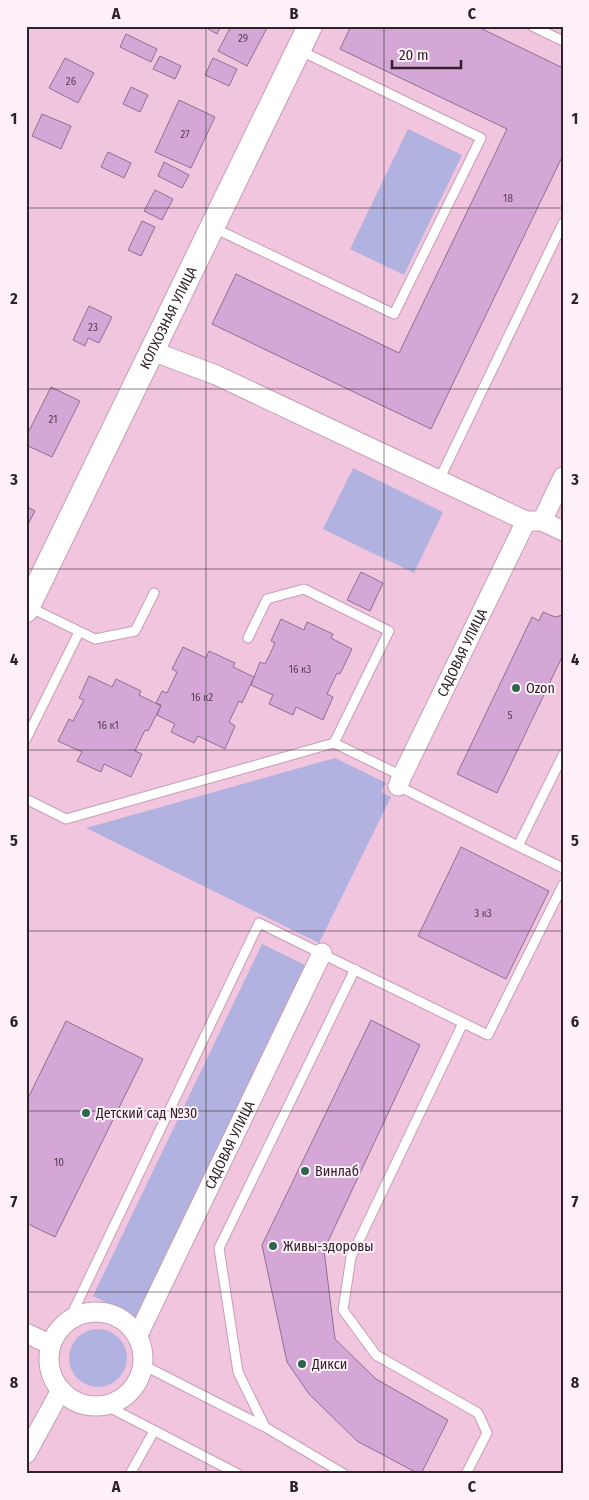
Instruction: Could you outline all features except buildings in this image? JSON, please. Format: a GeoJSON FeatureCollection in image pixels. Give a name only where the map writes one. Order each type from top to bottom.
{"type":"FeatureCollection","features":[{"type":"Feature","properties":{"kind":"street","name":"КОЛХОЗНАЯ УЛИЦА"},"geometry":{"type":"LineString","coordinates":[[27,608],[310,26]]}},
{"type":"Feature","properties":{"kind":"street"},"geometry":{"type":"LineString","coordinates":[[152,351],[216,375],[439,480],[534,521],[563,531]]}},
{"type":"Feature","properties":{"kind":"street","name":"САДОВАЯ УЛИЦА"},"geometry":{"type":"LineString","coordinates":[[400,781],[534,521],[563,477]]}},
{"type":"Feature","properties":{"kind":"street","name":"САДОВАЯ УЛИЦА"},"geometry":{"type":"LineString","coordinates":[[138,1335],[322,954]]}},
{"type":"Feature","properties":{"kind":"street"},"geometry":{"type":"LineString","coordinates":[[100,1312],[114,1315],[128,1323],[138,1335],[143,1349],[143,1365],[139,1380],[130,1392],[118,1401],[105,1406],[88,1406],[73,1400],[60,1390],[52,1376],[49,1361],[51,1345],[58,1331],[69,1320],[84,1313],[100,1312]]}},
{"type":"Feature","properties":{"kind":"street"},"geometry":{"type":"LineString","coordinates":[[26,1333],[51,1345]]}},
{"type":"Feature","properties":{"kind":"street"},"geometry":{"type":"LineString","coordinates":[[26,1454],[60,1390]]}},
{"type":"Feature","properties":{"kind":"lane"},"geometry":{"type":"LineString","coordinates":[[532,26],[563,41]]}},
{"type":"Feature","properties":{"kind":"lane"},"geometry":{"type":"LineString","coordinates":[[212,227],[394,314],[481,138],[299,50]]}},
{"type":"Feature","properties":{"kind":"lane"},"geometry":{"type":"LineString","coordinates":[[439,480],[563,223]]}},
{"type":"Feature","properties":{"kind":"lane"},"geometry":{"type":"LineString","coordinates":[[248,638],[267,600],[304,589],[389,630],[334,743]]}},
{"type":"Feature","properties":{"kind":"lane"},"geometry":{"type":"LineString","coordinates":[[27,608],[95,640],[135,631],[154,593]]}},
{"type":"Feature","properties":{"kind":"lane"},"geometry":{"type":"LineString","coordinates":[[26,739],[79,632]]}},
{"type":"Feature","properties":{"kind":"lane"},"geometry":{"type":"LineString","coordinates":[[26,799],[66,818],[334,743],[518,846],[563,868]]}},
{"type":"Feature","properties":{"kind":"lane"},"geometry":{"type":"LineString","coordinates":[[518,846],[563,755]]}},
{"type":"Feature","properties":{"kind":"lane"},"geometry":{"type":"LineString","coordinates":[[69,1320],[259,923],[488,1035],[563,885]]}},
{"type":"Feature","properties":{"kind":"lane"},"geometry":{"type":"LineString","coordinates":[[265,1427],[238,1372],[219,1248],[355,969]]}},
{"type":"Feature","properties":{"kind":"lane"},"geometry":{"type":"LineString","coordinates":[[463,1023],[351,1256],[343,1310],[376,1355],[478,1413],[487,1433],[466,1474]]}},
{"type":"Feature","properties":{"kind":"lane"},"geometry":{"type":"LineString","coordinates":[[143,1365],[265,1427],[344,1474]]}},
{"type":"Feature","properties":{"kind":"lane"},"geometry":{"type":"LineString","coordinates":[[105,1406],[238,1474]]}},
{"type":"Feature","properties":{"kind":"lane"},"geometry":{"type":"LineString","coordinates":[[134,1472],[154,1431]]}},
{"type":"Feature","properties":{"kind":"shaded area"},"geometry":{"type":"Polygon","coordinates":[[[408,129],[462,155],[404,275],[350,249],[408,129]]]}},
{"type":"Feature","properties":{"kind":"shaded area"},"geometry":{"type":"Polygon","coordinates":[[[353,468],[443,512],[414,573],[323,529],[353,468]]]}},
{"type":"Feature","properties":{"kind":"shaded area"},"geometry":{"type":"Polygon","coordinates":[[[335,758],[386,783],[381,792],[391,797],[319,943],[86,828],[335,758]]]}},
{"type":"Feature","properties":{"kind":"shaded area"},"geometry":{"type":"Polygon","coordinates":[[[262,944],[305,965],[136,1317],[93,1296],[262,944]]]}},
{"type":"Feature","properties":{"kind":"shaded area"},"geometry":{"type":"Polygon","coordinates":[[[98,1329],[109,1331],[122,1342],[127,1358],[125,1369],[114,1382],[98,1387],[87,1385],[74,1374],[69,1358],[71,1347],[82,1334],[98,1329]]]}},
{"type":"Feature","properties":{"kind":"place","name":"Ozon"},"geometry":{"type":"Point","coordinates":[516,688]}},
{"type":"Feature","properties":{"kind":"place","name":"Детский сад №30"},"geometry":{"type":"Point","coordinates":[86,1113]}},
{"type":"Feature","properties":{"kind":"place","name":"Винлаб"},"geometry":{"type":"Point","coordinates":[305,1171]}},
{"type":"Feature","properties":{"kind":"place","name":"Живы-здоровы"},"geometry":{"type":"Point","coordinates":[273,1246]}},
{"type":"Feature","properties":{"kind":"place","name":"Дикси"},"geometry":{"type":"Point","coordinates":[302,1364]}}]}
